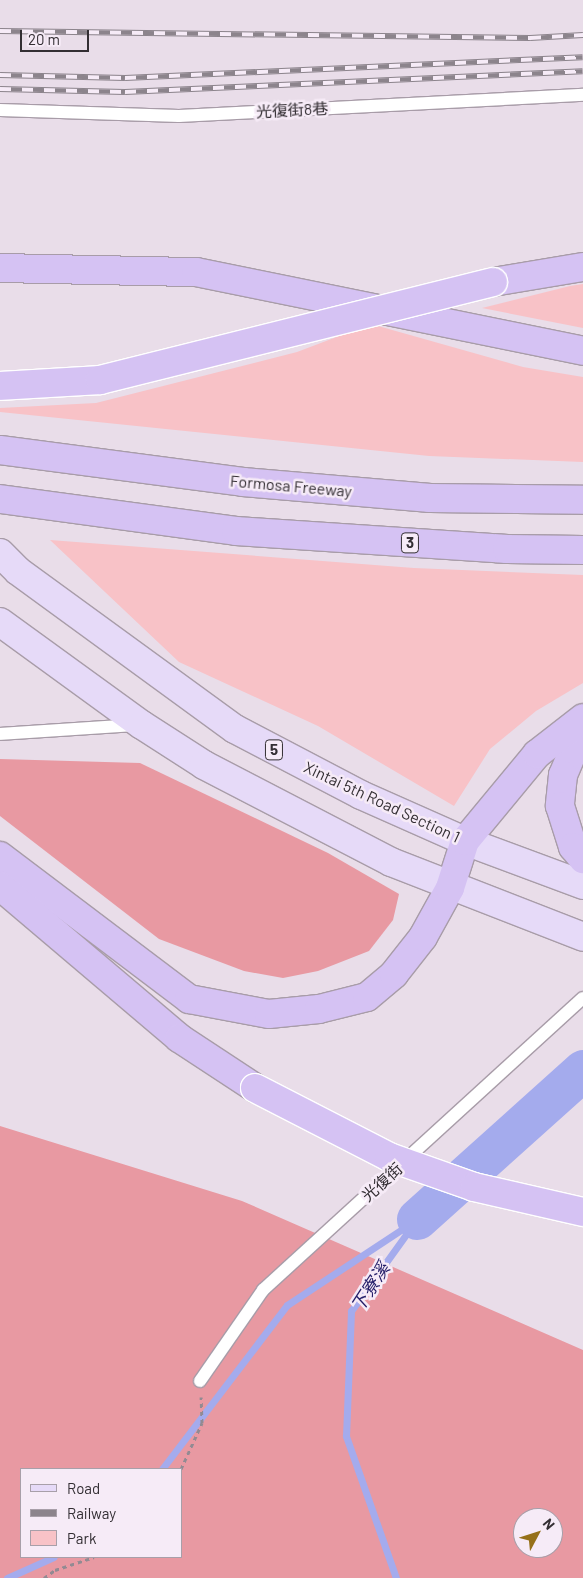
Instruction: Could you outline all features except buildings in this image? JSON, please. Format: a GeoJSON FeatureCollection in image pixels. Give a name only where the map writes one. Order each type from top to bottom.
{"type":"FeatureCollection","features":[{"type":"Feature","properties":{"kind":"highway"},"geometry":{"type":"LineString","coordinates":[[0,386],[100,380],[492,282],[583,267]]}},
{"type":"Feature","properties":{"kind":"highway"},"geometry":{"type":"LineString","coordinates":[[0,268],[196,272],[583,351]]}},
{"type":"Feature","properties":{"kind":"highway"},"geometry":{"type":"LineString","coordinates":[[0,274],[33,270]]}},
{"type":"Feature","properties":{"kind":"highway","name":"Formosa Freeway"},"geometry":{"type":"LineString","coordinates":[[0,450],[243,482],[430,498],[583,500]]}},
{"type":"Feature","properties":{"kind":"highway","name":"3"},"geometry":{"type":"LineString","coordinates":[[0,500],[236,531],[507,549],[583,550]]}},
{"type":"Feature","properties":{"kind":"highway"},"geometry":{"type":"LineString","coordinates":[[0,856],[189,999],[269,1014],[319,1009],[367,998],[394,974],[417,945],[450,888],[465,841],[537,754],[583,718]]}},
{"type":"Feature","properties":{"kind":"highway"},"geometry":{"type":"LineString","coordinates":[[583,728],[563,775],[560,806],[573,848],[583,859]]}},
{"type":"Feature","properties":{"kind":"highway"},"geometry":{"type":"LineString","coordinates":[[0,886],[179,1038],[255,1088],[389,1157],[474,1187],[583,1212]]}},
{"type":"Feature","properties":{"kind":"main road","name":"Xintai 5th Road Section 1"},"geometry":{"type":"LineString","coordinates":[[0,553],[26,577],[235,729],[360,795],[465,841],[583,885]]}},
{"type":"Feature","properties":{"kind":"main road"},"geometry":{"type":"LineString","coordinates":[[0,622],[142,725],[213,769],[391,862],[450,888],[580,936]]}},
{"type":"Feature","properties":{"kind":"lane","name":"光復街8巷"},"geometry":{"type":"LineString","coordinates":[[0,110],[179,116],[583,95]]}},
{"type":"Feature","properties":{"kind":"lane"},"geometry":{"type":"LineString","coordinates":[[0,734],[142,725]]}},
{"type":"Feature","properties":{"kind":"lane","name":"光復街"},"geometry":{"type":"LineString","coordinates":[[200,1381],[263,1290],[583,998]]}},
{"type":"Feature","properties":{"kind":"path"},"geometry":{"type":"LineString","coordinates":[[180,1468],[202,1423],[200,1381]]}},
{"type":"Feature","properties":{"kind":"path"},"geometry":{"type":"LineString","coordinates":[[44,1578],[55,1570],[91,1558]]}},
{"type":"Feature","properties":{"kind":"green space"},"geometry":{"type":"Polygon","coordinates":[[[583,284],[583,328],[482,308],[570,286],[583,284]]]}},
{"type":"Feature","properties":{"kind":"green space"},"geometry":{"type":"Polygon","coordinates":[[[371,324],[523,367],[583,377],[583,462],[429,456],[0,412],[0,408],[96,403],[297,352],[371,324]]]}},
{"type":"Feature","properties":{"kind":"green space"},"geometry":{"type":"Polygon","coordinates":[[[50,540],[414,568],[583,575],[583,683],[536,711],[490,749],[454,806],[318,726],[179,662],[50,540]]]}},
{"type":"Feature","properties":{"kind":"shaded area"},"geometry":{"type":"Polygon","coordinates":[[[0,759],[140,763],[328,853],[399,894],[393,920],[369,951],[318,971],[283,978],[244,971],[159,939],[0,816],[0,759]]]}},
{"type":"Feature","properties":{"kind":"shaded area"},"geometry":{"type":"Polygon","coordinates":[[[0,1126],[242,1201],[583,1350],[583,1578],[0,1578],[0,1126]]]}},
{"type":"Feature","properties":{"kind":"waterway","name":"下寮溪"},"geometry":{"type":"LineString","coordinates":[[417,1219],[583,1070]]}},
{"type":"Feature","properties":{"kind":"waterway","name":"下寮溪"},"geometry":{"type":"LineString","coordinates":[[396,1578],[346,1436],[351,1311],[417,1219]]}},
{"type":"Feature","properties":{"kind":"waterway"},"geometry":{"type":"LineString","coordinates":[[163,1468],[287,1305],[413,1222]]}},
{"type":"Feature","properties":{"kind":"waterway"},"geometry":{"type":"LineString","coordinates":[[7,1578],[52,1558]]}},
{"type":"Feature","properties":{"kind":"railway"},"geometry":{"type":"LineString","coordinates":[[0,31],[530,38],[583,35]]}},
{"type":"Feature","properties":{"kind":"railway"},"geometry":{"type":"LineString","coordinates":[[0,75],[125,78],[583,57]]}},
{"type":"Feature","properties":{"kind":"railway"},"geometry":{"type":"LineString","coordinates":[[0,89],[125,92],[583,71]]}}]}
